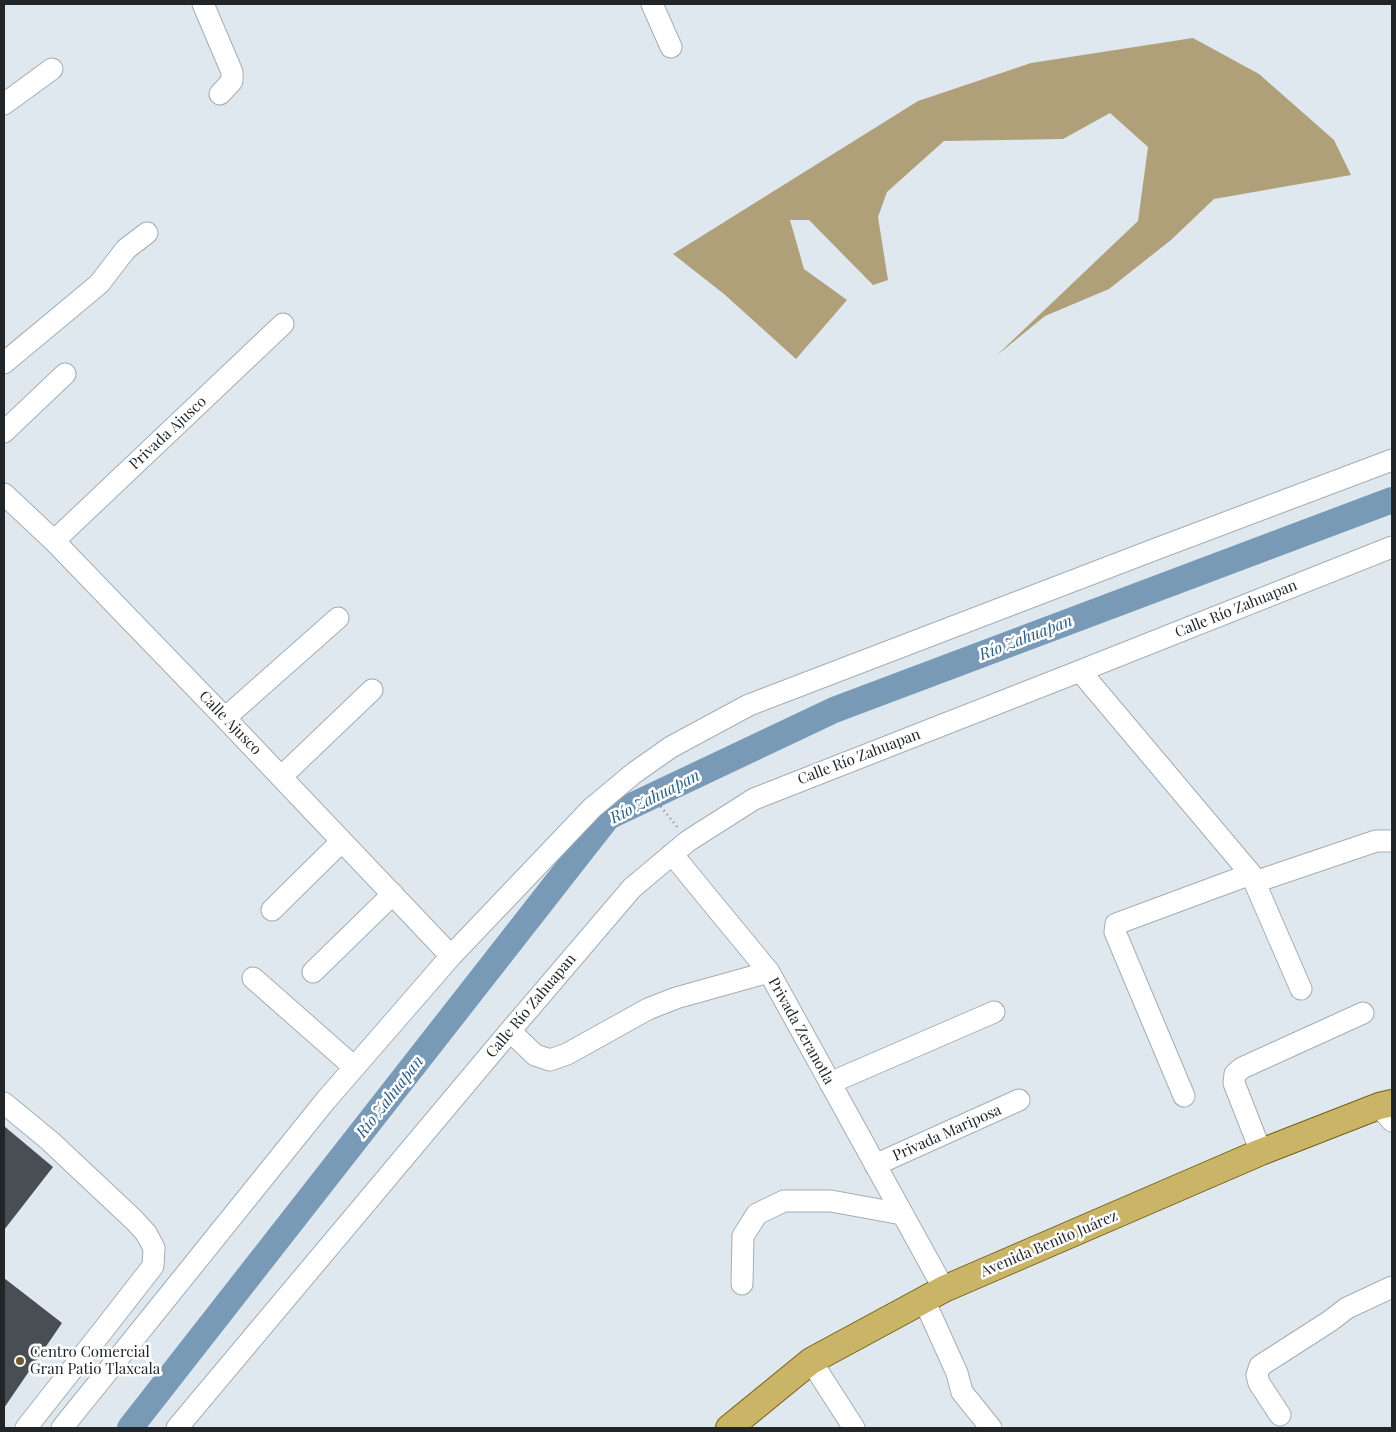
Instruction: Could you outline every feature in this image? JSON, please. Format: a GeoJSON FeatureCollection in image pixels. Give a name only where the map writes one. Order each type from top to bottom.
{"type":"FeatureCollection","features":[{"type":"Feature","properties":{"kind":"main road","name":"Avenida Benito Juárez"},"geometry":{"type":"LineString","coordinates":[[729,1428],[811,1361],[934,1295],[1261,1152],[1388,1110]]}},
{"type":"Feature","properties":{"kind":"street"},"geometry":{"type":"LineString","coordinates":[[203,4],[232,72],[232,81],[220,94]]}},
{"type":"Feature","properties":{"kind":"street"},"geometry":{"type":"LineString","coordinates":[[652,4],[671,47]]}},
{"type":"Feature","properties":{"kind":"street"},"geometry":{"type":"LineString","coordinates":[[4,104],[52,69]]}},
{"type":"Feature","properties":{"kind":"street"},"geometry":{"type":"LineString","coordinates":[[4,364],[99,284],[126,249],[147,233]]}},
{"type":"Feature","properties":{"kind":"street","name":"Privada Ajusco"},"geometry":{"type":"LineString","coordinates":[[54,541],[283,324]]}},
{"type":"Feature","properties":{"kind":"street"},"geometry":{"type":"LineString","coordinates":[[4,432],[65,374]]}},
{"type":"Feature","properties":{"kind":"street"},"geometry":{"type":"LineString","coordinates":[[62,1428],[354,1067],[451,956],[592,808],[634,773],[671,747],[749,705],[1392,460]]}},
{"type":"Feature","properties":{"kind":"street","name":"Calle Ajusco"},"geometry":{"type":"LineString","coordinates":[[4,494],[54,541],[281,776],[451,956]]}},
{"type":"Feature","properties":{"kind":"street","name":"Calle Río Zahuapan"},"geometry":{"type":"LineString","coordinates":[[177,1428],[432,1123],[632,888],[688,841],[754,799],[1392,547]]}},
{"type":"Feature","properties":{"kind":"street"},"geometry":{"type":"LineString","coordinates":[[225,718],[338,618]]}},
{"type":"Feature","properties":{"kind":"street"},"geometry":{"type":"LineString","coordinates":[[1080,671],[1253,878],[1302,989]]}},
{"type":"Feature","properties":{"kind":"street"},"geometry":{"type":"LineString","coordinates":[[281,776],[372,690]]}},
{"type":"Feature","properties":{"kind":"street"},"geometry":{"type":"LineString","coordinates":[[272,910],[342,841]]}},
{"type":"Feature","properties":{"kind":"street"},"geometry":{"type":"LineString","coordinates":[[1184,1096],[1115,932],[1116,924],[1253,878],[1376,841],[1392,841]]}},
{"type":"Feature","properties":{"kind":"street"},"geometry":{"type":"LineString","coordinates":[[672,854],[769,972]]}},
{"type":"Feature","properties":{"kind":"street"},"geometry":{"type":"LineString","coordinates":[[313,972],[393,894]]}},
{"type":"Feature","properties":{"kind":"street","name":"Privada Zeranotla"},"geometry":{"type":"LineString","coordinates":[[510,1031],[535,1055],[550,1060],[567,1054],[648,1009],[676,998],[769,972],[902,1214],[934,1295],[962,1392],[991,1428]]}},
{"type":"Feature","properties":{"kind":"street"},"geometry":{"type":"LineString","coordinates":[[252,978],[354,1067]]}},
{"type":"Feature","properties":{"kind":"street"},"geometry":{"type":"LineString","coordinates":[[830,1083],[994,1012]]}},
{"type":"Feature","properties":{"kind":"street"},"geometry":{"type":"LineString","coordinates":[[1261,1152],[1234,1083],[1235,1074],[1242,1068],[1363,1013]]}},
{"type":"Feature","properties":{"kind":"street","name":"Privada Mariposa"},"geometry":{"type":"LineString","coordinates":[[875,1165],[1019,1100]]}},
{"type":"Feature","properties":{"kind":"street"},"geometry":{"type":"LineString","coordinates":[[4,1103],[50,1141],[134,1220],[146,1233],[154,1248],[153,1266],[26,1428]]}},
{"type":"Feature","properties":{"kind":"street"},"geometry":{"type":"LineString","coordinates":[[742,1284],[743,1236],[757,1214],[784,1201],[832,1201],[902,1214]]}},
{"type":"Feature","properties":{"kind":"street"},"geometry":{"type":"LineString","coordinates":[[1280,1415],[1259,1383],[1257,1374],[1260,1366],[1347,1308],[1392,1287]]}},
{"type":"Feature","properties":{"kind":"street"},"geometry":{"type":"LineString","coordinates":[[811,1361],[854,1428]]}},
{"type":"Feature","properties":{"kind":"path"},"geometry":{"type":"LineString","coordinates":[[646,788],[671,819]]}},
{"type":"Feature","properties":{"kind":"shaded area"},"geometry":{"type":"Polygon","coordinates":[[[1193,38],[1259,74],[1334,140],[1351,175],[1214,199],[1171,240],[1109,289],[1045,316],[996,356],[1138,221],[1148,147],[1110,113],[1063,139],[944,141],[887,192],[878,217],[888,280],[873,285],[809,220],[790,220],[804,269],[847,300],[796,359],[724,294],[673,254],[918,101],[1031,63],[1193,38]]]}},
{"type":"Feature","properties":{"kind":"building"},"geometry":{"type":"Polygon","coordinates":[[[4,1126],[53,1167],[4,1230],[4,1126]]]}},
{"type":"Feature","properties":{"kind":"building","name":"Centro Comercial Gran Patio Tlaxcala"},"geometry":{"type":"Polygon","coordinates":[[[4,1278],[62,1323],[4,1408],[4,1278]]]}},
{"type":"Feature","properties":{"kind":"waterway","name":"Río Zahuapan"},"geometry":{"type":"LineString","coordinates":[[130,1428],[608,817],[834,710],[1392,500]]}},
{"type":"Feature","properties":{"kind":"place","name":"Centro Comercial Gran Patio Tlaxcala"},"geometry":{"type":"Point","coordinates":[20,1361]}}]}
